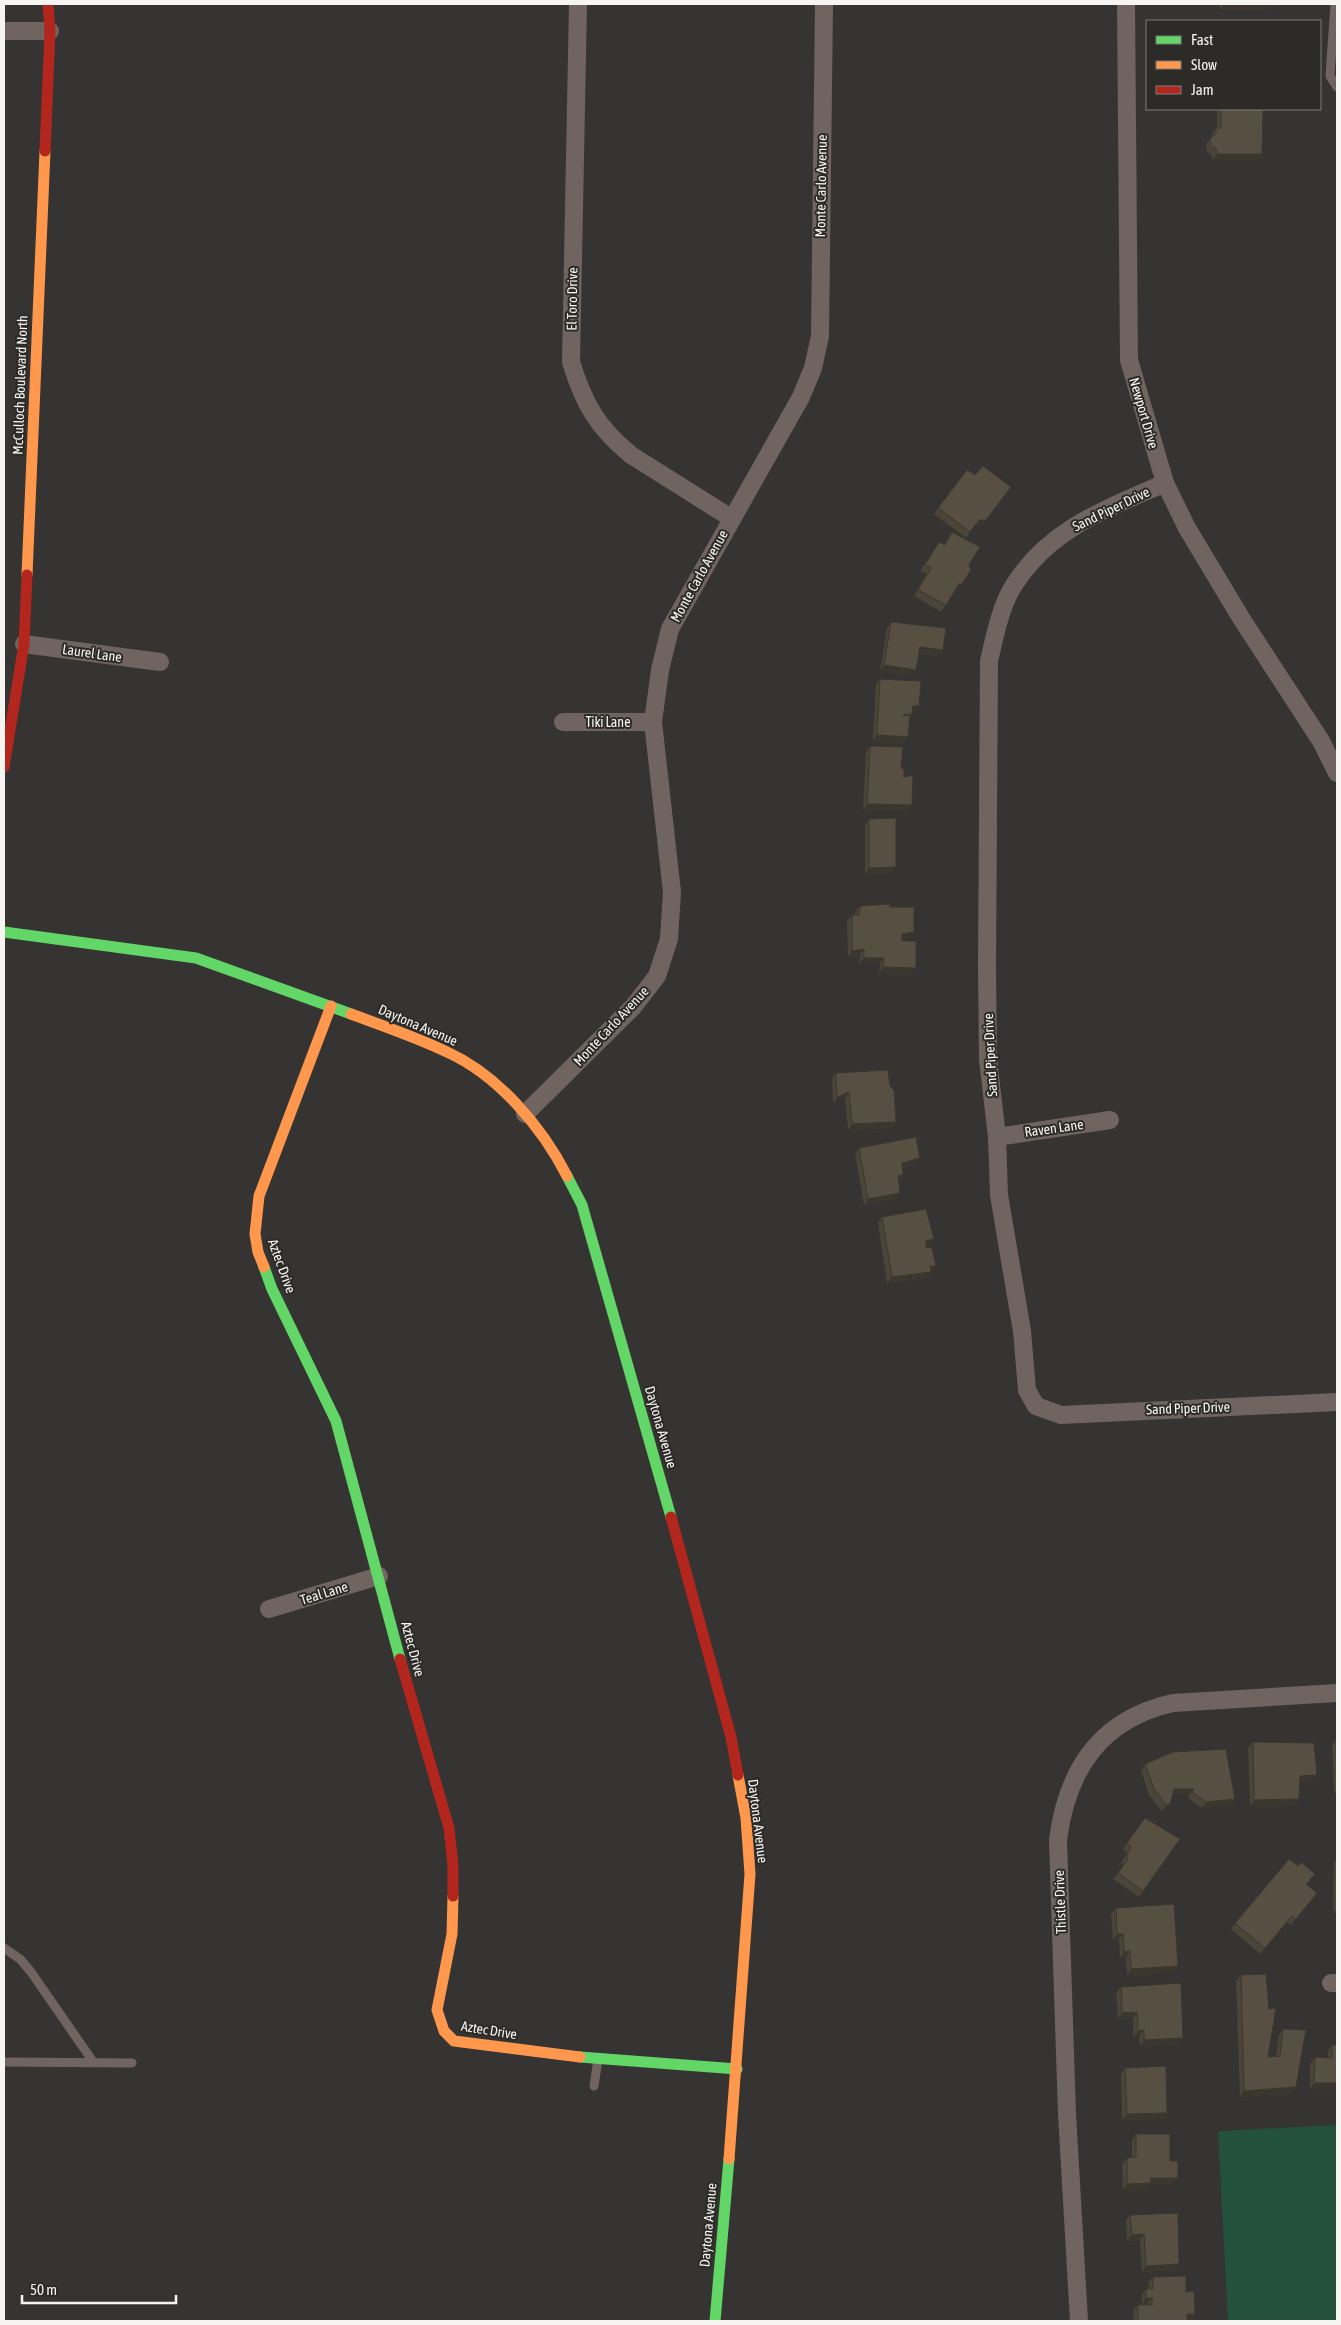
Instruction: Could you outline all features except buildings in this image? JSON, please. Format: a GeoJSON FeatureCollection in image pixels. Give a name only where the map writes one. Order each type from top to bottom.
{"type":"FeatureCollection","features":[{"type":"Feature","properties":{"kind":"street","name":"McCulloch Boulevard North"},"geometry":{"type":"LineString","coordinates":[[4,767],[24,644],[50,31],[48,4]]}},
{"type":"Feature","properties":{"kind":"street","name":"El Toro Drive"},"geometry":{"type":"LineString","coordinates":[[578,4],[571,362],[590,412],[620,446],[631,455],[731,518]]}},
{"type":"Feature","properties":{"kind":"street","name":"Monte Carlo Avenue"},"geometry":{"type":"LineString","coordinates":[[525,1114],[633,1007],[657,976],[669,939],[672,892],[653,722],[660,670],[670,629],[801,396],[813,368],[820,336],[824,4]]}},
{"type":"Feature","properties":{"kind":"street","name":"Newport Drive"},"geometry":{"type":"LineString","coordinates":[[1126,4],[1129,360],[1165,483],[1187,528],[1241,618],[1321,741],[1337,773]]}},
{"type":"Feature","properties":{"kind":"street"},"geometry":{"type":"LineString","coordinates":[[4,31],[50,31]]}},
{"type":"Feature","properties":{"kind":"street","name":"Sand Piper Drive"},"geometry":{"type":"LineString","coordinates":[[1165,483],[1080,521],[1051,543],[1029,564],[1014,586],[998,623],[989,661],[988,1059],[997,1137],[999,1195],[1022,1331],[1027,1390],[1036,1406],[1061,1415],[1337,1402]]}},
{"type":"Feature","properties":{"kind":"street","name":"Laurel Lane"},"geometry":{"type":"LineString","coordinates":[[24,644],[160,662]]}},
{"type":"Feature","properties":{"kind":"street","name":"Tiki Lane"},"geometry":{"type":"LineString","coordinates":[[562,722],[653,722]]}},
{"type":"Feature","properties":{"kind":"street","name":"Daytona Avenue"},"geometry":{"type":"LineString","coordinates":[[4,932],[196,958],[331,1006],[448,1052],[487,1077],[525,1114],[559,1160],[582,1205],[685,1567],[731,1737],[746,1818],[750,1874],[737,2068],[715,2321]]}},
{"type":"Feature","properties":{"kind":"street","name":"Aztec Drive"},"geometry":{"type":"LineString","coordinates":[[331,1006],[259,1196],[255,1234],[258,1252],[272,1288],[336,1421],[408,1688],[449,1828],[453,1865],[452,1934],[437,2010],[444,2031],[454,2041],[598,2060],[737,2068]]}},
{"type":"Feature","properties":{"kind":"street","name":"Raven Lane"},"geometry":{"type":"LineString","coordinates":[[997,1137],[1110,1120]]}},
{"type":"Feature","properties":{"kind":"street","name":"Teal Lane"},"geometry":{"type":"LineString","coordinates":[[269,1609],[379,1576]]}},
{"type":"Feature","properties":{"kind":"street","name":"Thistle Drive"},"geometry":{"type":"LineString","coordinates":[[1079,2321],[1067,2114],[1058,1840],[1061,1817],[1069,1790],[1089,1754],[1112,1730],[1130,1718],[1152,1708],[1173,1703],[1337,1693]]}},
{"type":"Feature","properties":{"kind":"lane"},"geometry":{"type":"LineString","coordinates":[[1335,4],[1330,76],[1337,87]]}},
{"type":"Feature","properties":{"kind":"lane"},"geometry":{"type":"LineString","coordinates":[[4,1948],[20,1959],[31,1972],[94,2063]]}},
{"type":"Feature","properties":{"kind":"lane"},"geometry":{"type":"LineString","coordinates":[[594,2086],[598,2060]]}},
{"type":"Feature","properties":{"kind":"lane"},"geometry":{"type":"LineString","coordinates":[[4,2062],[132,2063]]}},
{"type":"Feature","properties":{"kind":"green space"},"geometry":{"type":"Polygon","coordinates":[[[1337,2125],[1337,2321],[1228,2321],[1218,2131],[1337,2125]]]}},
{"type":"Feature","properties":{"kind":"traffic: fast"},"geometry":{"type":"LineString","coordinates":[[4,932],[196,958],[351,1014]]}},
{"type":"Feature","properties":{"kind":"traffic: fast"},"geometry":{"type":"LineString","coordinates":[[567,1176],[582,1205],[671,1517]]}},
{"type":"Feature","properties":{"kind":"traffic: fast"},"geometry":{"type":"LineString","coordinates":[[264,1267],[272,1289],[336,1421],[400,1659]]}},
{"type":"Feature","properties":{"kind":"traffic: fast"},"geometry":{"type":"LineString","coordinates":[[580,2057],[737,2069]]}},
{"type":"Feature","properties":{"kind":"traffic: fast"},"geometry":{"type":"LineString","coordinates":[[715,2321],[729,2159]]}},
{"type":"Feature","properties":{"kind":"traffic: slow"},"geometry":{"type":"LineString","coordinates":[[27,575],[45,151]]}},
{"type":"Feature","properties":{"kind":"traffic: slow"},"geometry":{"type":"LineString","coordinates":[[264,1267],[258,1252],[255,1234],[259,1196],[331,1006]]}},
{"type":"Feature","properties":{"kind":"traffic: slow"},"geometry":{"type":"LineString","coordinates":[[351,1014],[447,1052],[484,1074],[501,1088],[531,1121],[545,1139],[567,1176]]}},
{"type":"Feature","properties":{"kind":"traffic: slow"},"geometry":{"type":"LineString","coordinates":[[729,2159],[750,1874],[746,1818],[738,1775]]}},
{"type":"Feature","properties":{"kind":"traffic: slow"},"geometry":{"type":"LineString","coordinates":[[453,1896],[452,1934],[437,2010],[444,2031],[454,2041],[580,2057]]}},
{"type":"Feature","properties":{"kind":"traffic: jam"},"geometry":{"type":"LineString","coordinates":[[45,151],[50,31],[48,4]]}},
{"type":"Feature","properties":{"kind":"traffic: jam"},"geometry":{"type":"LineString","coordinates":[[4,767],[24,644],[27,575]]}},
{"type":"Feature","properties":{"kind":"traffic: jam"},"geometry":{"type":"LineString","coordinates":[[671,1517],[731,1737],[738,1775]]}},
{"type":"Feature","properties":{"kind":"traffic: jam"},"geometry":{"type":"LineString","coordinates":[[400,1659],[449,1828],[453,1865],[453,1896]]}}]}
